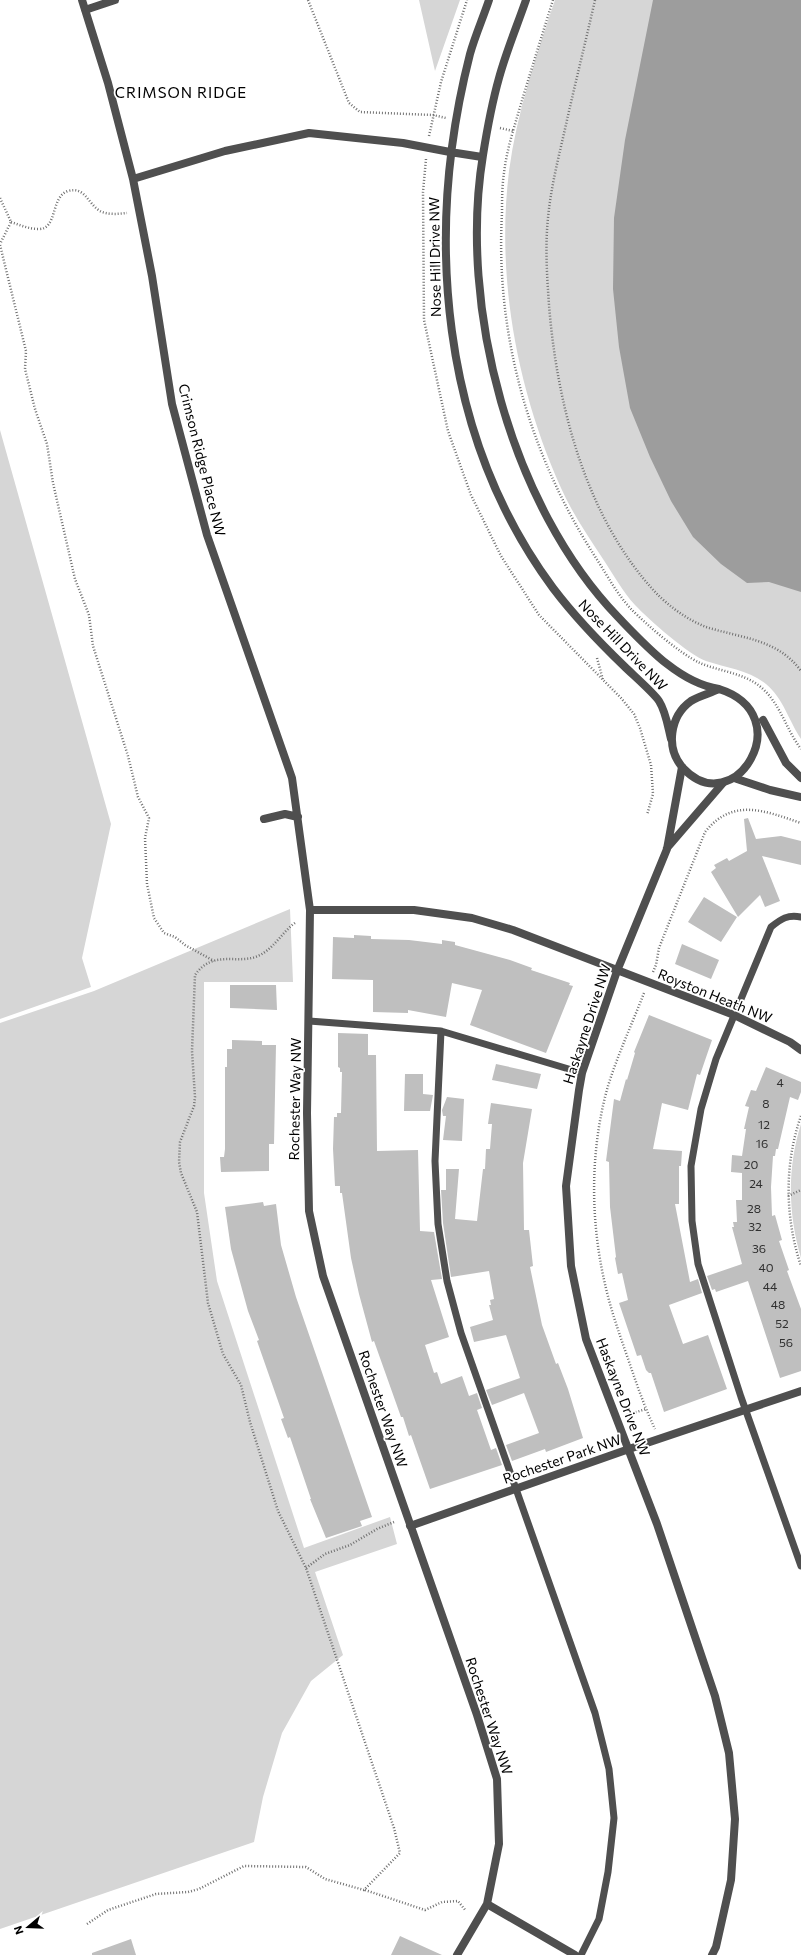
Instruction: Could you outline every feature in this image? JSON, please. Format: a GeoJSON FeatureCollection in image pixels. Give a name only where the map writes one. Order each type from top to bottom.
{"type":"FeatureCollection","features":[{"type":"Feature","properties":{"kind":"street","name":"Crimson Ridge Place NW"},"geometry":{"type":"LineString","coordinates":[[82,0],[108,84],[133,179],[140,210],[174,412],[207,535],[292,778],[310,910]]}},
{"type":"Feature","properties":{"kind":"street"},"geometry":{"type":"LineString","coordinates":[[85,10],[116,0]]}},
{"type":"Feature","properties":{"kind":"street","name":"Nose Hill Drive NW"},"geometry":{"type":"LineString","coordinates":[[489,0],[470,52],[450,152],[445,221],[446,284],[450,326],[458,372],[472,424],[488,472],[509,518],[530,555],[553,588],[592,636],[658,699],[666,718],[674,754],[682,768]]}},
{"type":"Feature","properties":{"kind":"street","name":"Nose Hill Drive NW"},"geometry":{"type":"LineString","coordinates":[[526,0],[499,78],[488,126],[482,157],[477,233],[481,299],[488,344],[498,392],[509,429],[527,474],[554,530],[566,551],[608,606],[650,648],[676,670],[704,685],[735,693],[748,700],[758,710],[786,762],[801,778]]}},
{"type":"Feature","properties":{"kind":"street"},"geometry":{"type":"LineString","coordinates":[[133,179],[225,151],[309,133],[403,143],[482,157]]}},
{"type":"Feature","properties":{"kind":"street"},"geometry":{"type":"LineString","coordinates":[[671,739],[674,724],[681,711],[692,701],[719,689]]}},
{"type":"Feature","properties":{"kind":"street"},"geometry":{"type":"LineString","coordinates":[[763,720],[766,737],[764,746]]}},
{"type":"Feature","properties":{"kind":"street"},"geometry":{"type":"LineString","coordinates":[[682,768],[694,777],[708,783],[723,783],[737,779],[757,763],[762,755]]}},
{"type":"Feature","properties":{"kind":"street","name":"Haskayne Drive NW"},"geometry":{"type":"LineString","coordinates":[[682,768],[667,849],[617,971],[582,1073],[566,1186],[570,1266],[586,1339],[657,1524],[715,1696],[729,1753],[735,1819],[732,1880],[716,1947],[712,1955]]}},
{"type":"Feature","properties":{"kind":"street"},"geometry":{"type":"LineString","coordinates":[[737,779],[770,790],[801,797]]}},
{"type":"Feature","properties":{"kind":"street","name":"Haskayne Drive NW"},"geometry":{"type":"LineString","coordinates":[[667,849],[723,783]]}},
{"type":"Feature","properties":{"kind":"street"},"geometry":{"type":"LineString","coordinates":[[264,818],[285,814],[298,817]]}},
{"type":"Feature","properties":{"kind":"street","name":"Royston Heath NW"},"geometry":{"type":"LineString","coordinates":[[310,910],[414,910],[472,918],[513,930],[734,1015],[790,1042],[801,1050]]}},
{"type":"Feature","properties":{"kind":"street","name":"Rochester Way NW"},"geometry":{"type":"LineString","coordinates":[[310,910],[307,1113],[309,1211],[323,1276],[477,1715],[497,1779],[500,1844],[487,1904],[457,1955]]}},
{"type":"Feature","properties":{"kind":"street"},"geometry":{"type":"LineString","coordinates":[[746,1410],[801,1391]]}},
{"type":"Feature","properties":{"kind":"street","name":"Rochester Park NW"},"geometry":{"type":"LineString","coordinates":[[410,1526],[660,1438],[746,1410]]}},
{"type":"Feature","properties":{"kind":"street"},"geometry":{"type":"LineString","coordinates":[[487,1904],[575,1955]]}},
{"type":"Feature","properties":{"kind":"lane"},"geometry":{"type":"LineString","coordinates":[[801,917],[793,915],[781,918],[771,927],[716,1059],[701,1110],[691,1166],[692,1221],[698,1264],[746,1410],[801,1566]]}},
{"type":"Feature","properties":{"kind":"lane"},"geometry":{"type":"LineString","coordinates":[[309,1021],[442,1031],[582,1073]]}},
{"type":"Feature","properties":{"kind":"lane"},"geometry":{"type":"LineString","coordinates":[[442,1031],[435,1161],[438,1224],[447,1281],[461,1333],[595,1713],[609,1769],[614,1818],[608,1872],[599,1919],[581,1955]]}},
{"type":"Feature","properties":{"kind":"path"},"geometry":{"type":"LineString","coordinates":[[308,0],[349,103],[360,112],[432,115],[456,119]]}},
{"type":"Feature","properties":{"kind":"path"},"geometry":{"type":"LineString","coordinates":[[552,0],[513,131],[504,173],[500,258],[507,336],[523,396],[546,466],[561,498],[588,545],[630,608],[688,657],[712,668],[747,678],[764,690],[772,699],[801,749]]}},
{"type":"Feature","properties":{"kind":"path"},"geometry":{"type":"LineString","coordinates":[[595,0],[554,176],[548,218],[546,272],[550,320],[561,398],[569,431],[600,507],[620,546],[640,574],[658,595],[682,615],[704,626],[769,644],[785,654],[801,671]]}},
{"type":"Feature","properties":{"kind":"path"},"geometry":{"type":"LineString","coordinates":[[488,126],[513,131]]}},
{"type":"Feature","properties":{"kind":"path"},"geometry":{"type":"LineString","coordinates":[[0,198],[11,222],[40,229],[47,228],[51,222],[54,208],[59,198],[66,191],[76,190],[84,194],[92,205],[101,212],[114,214],[140,210]]}},
{"type":"Feature","properties":{"kind":"path"},"geometry":{"type":"LineString","coordinates":[[11,222],[0,244],[26,352],[25,369],[35,409],[47,444],[53,483],[75,579],[89,615],[94,646],[128,756],[138,797],[149,818],[145,838],[147,884],[154,918],[164,933],[175,937],[185,945],[214,961]]}},
{"type":"Feature","properties":{"kind":"path"},"geometry":{"type":"LineString","coordinates":[[603,680],[634,714],[640,728],[651,765],[653,794],[648,815]]}},
{"type":"Feature","properties":{"kind":"path"},"geometry":{"type":"LineString","coordinates":[[660,1438],[646,1409],[613,1314],[604,1282],[596,1222],[594,1188],[601,1118],[608,1086],[626,1034],[656,965],[659,948],[705,832],[722,816],[736,810],[751,809],[767,812],[801,823]]}},
{"type":"Feature","properties":{"kind":"path"},"geometry":{"type":"LineString","coordinates":[[295,923],[267,952],[251,959],[231,958],[214,961],[199,970],[194,979],[192,1051],[195,1097],[194,1106],[180,1142],[179,1162],[181,1173],[197,1212],[208,1303],[218,1338],[228,1364],[241,1385],[250,1422],[278,1511],[306,1568],[400,1853],[364,1890]]}},
{"type":"Feature","properties":{"kind":"path"},"geometry":{"type":"LineString","coordinates":[[801,1116],[792,1151],[788,1196],[792,1232],[801,1266]]}},
{"type":"Feature","properties":{"kind":"path"},"geometry":{"type":"LineString","coordinates":[[788,1196],[801,1190]]}},
{"type":"Feature","properties":{"kind":"path"},"geometry":{"type":"LineString","coordinates":[[617,1419],[646,1409]]}},
{"type":"Feature","properties":{"kind":"path"},"geometry":{"type":"LineString","coordinates":[[306,1568],[325,1554],[350,1545],[378,1529],[394,1522]]}},
{"type":"Feature","properties":{"kind":"path"},"geometry":{"type":"LineString","coordinates":[[87,1924],[108,1910],[156,1894],[188,1892],[199,1889],[244,1866],[306,1867],[325,1879],[425,1910],[442,1902],[458,1901],[466,1911]]}},
{"type":"Feature","properties":{"kind":"shaded area"},"geometry":{"type":"Polygon","coordinates":[[[419,0],[460,0],[435,71],[419,0]]]}},
{"type":"Feature","properties":{"kind":"shaded area"},"geometry":{"type":"Polygon","coordinates":[[[555,0],[801,0],[801,739],[777,696],[766,684],[745,672],[706,661],[690,652],[659,627],[631,600],[618,583],[570,506],[546,451],[532,412],[514,333],[508,292],[505,252],[506,211],[509,171],[517,127],[534,63],[555,0]]]}},
{"type":"Feature","properties":{"kind":"shaded area"},"geometry":{"type":"Polygon","coordinates":[[[653,0],[801,0],[801,592],[769,582],[747,583],[721,564],[693,537],[671,501],[650,457],[630,408],[619,347],[613,289],[614,218],[625,140],[653,0]]]}},
{"type":"Feature","properties":{"kind":"shaded area"},"geometry":{"type":"Polygon","coordinates":[[[0,430],[111,824],[82,958],[91,987],[0,1019],[0,430]]]}},
{"type":"Feature","properties":{"kind":"shaded area"},"geometry":{"type":"Polygon","coordinates":[[[290,909],[293,982],[204,982],[204,1193],[217,1281],[304,1548],[390,1517],[397,1544],[315,1572],[343,1655],[311,1681],[282,1733],[263,1797],[254,1842],[0,1929],[0,1023],[94,991],[290,909]]]}},
{"type":"Feature","properties":{"kind":"shaded area"},"geometry":{"type":"Polygon","coordinates":[[[801,1124],[801,1258],[794,1225],[791,1174],[796,1141],[801,1124]]]}},
{"type":"Feature","properties":{"kind":"building"},"geometry":{"type":"Polygon","coordinates":[[[748,818],[756,839],[781,836],[801,841],[801,865],[762,856],[780,901],[765,907],[760,895],[738,917],[711,872],[716,868],[714,865],[727,858],[729,861],[747,851],[744,819],[748,818]]]}},
{"type":"Feature","properties":{"kind":"building"},"geometry":{"type":"Polygon","coordinates":[[[704,897],[737,917],[721,942],[688,922],[704,897]]]}},
{"type":"Feature","properties":{"kind":"building"},"geometry":{"type":"Polygon","coordinates":[[[354,935],[371,936],[371,939],[409,940],[442,944],[442,940],[455,942],[455,945],[510,960],[532,968],[531,970],[570,983],[569,985],[573,986],[546,1053],[470,1025],[482,990],[452,983],[446,1017],[408,1010],[408,1013],[373,1012],[373,980],[332,979],[333,937],[354,938],[354,935]]]}},
{"type":"Feature","properties":{"kind":"building"},"geometry":{"type":"Polygon","coordinates":[[[682,944],[719,960],[711,979],[675,964],[682,944]]]}},
{"type":"Feature","properties":{"kind":"building"},"geometry":{"type":"Polygon","coordinates":[[[230,985],[276,985],[277,1010],[230,1008],[230,985]]]}},
{"type":"Feature","properties":{"kind":"building"},"geometry":{"type":"Polygon","coordinates":[[[649,1015],[712,1040],[700,1075],[697,1074],[688,1110],[662,1103],[653,1149],[682,1151],[681,1166],[679,1166],[679,1204],[675,1204],[690,1282],[698,1279],[702,1293],[669,1305],[683,1344],[708,1335],[727,1389],[664,1412],[651,1373],[646,1370],[641,1355],[637,1356],[619,1303],[628,1300],[622,1273],[618,1274],[615,1258],[610,1207],[609,1162],[606,1161],[614,1099],[620,1101],[635,1053],[634,1052],[649,1015]]]}},
{"type":"Feature","properties":{"kind":"building"},"geometry":{"type":"Polygon","coordinates":[[[338,1033],[368,1034],[368,1055],[376,1055],[377,1151],[418,1150],[420,1231],[434,1232],[442,1279],[431,1280],[449,1337],[425,1345],[434,1373],[437,1372],[441,1384],[462,1376],[469,1396],[477,1393],[482,1408],[477,1410],[491,1450],[496,1448],[502,1465],[430,1489],[411,1435],[409,1436],[403,1417],[401,1417],[374,1341],[372,1342],[351,1258],[342,1193],[340,1193],[340,1186],[335,1186],[333,1149],[334,1117],[337,1117],[337,1113],[341,1113],[342,1072],[340,1072],[340,1068],[338,1067],[338,1033]]]}},
{"type":"Feature","properties":{"kind":"building"},"geometry":{"type":"Polygon","coordinates":[[[232,1040],[262,1041],[262,1045],[276,1045],[274,1144],[269,1144],[269,1171],[221,1172],[220,1157],[224,1157],[225,1149],[225,1067],[227,1067],[227,1049],[232,1049],[232,1040]]]}},
{"type":"Feature","properties":{"kind":"building"},"geometry":{"type":"Polygon","coordinates":[[[496,1064],[541,1074],[537,1089],[492,1080],[496,1064]]]}},
{"type":"Feature","properties":{"kind":"building"},"geometry":{"type":"Polygon","coordinates":[[[766,1067],[801,1082],[801,1092],[798,1100],[790,1097],[778,1149],[776,1149],[775,1156],[773,1156],[771,1187],[772,1216],[775,1215],[782,1240],[779,1241],[789,1270],[787,1271],[801,1309],[801,1371],[780,1378],[748,1281],[716,1292],[715,1289],[712,1290],[707,1276],[742,1264],[732,1227],[734,1227],[733,1222],[737,1222],[736,1200],[742,1200],[742,1173],[731,1172],[732,1155],[742,1156],[746,1129],[744,1129],[749,1107],[745,1106],[751,1090],[756,1091],[766,1067]]]}},
{"type":"Feature","properties":{"kind":"building"},"geometry":{"type":"Polygon","coordinates":[[[405,1074],[423,1074],[423,1094],[433,1095],[430,1111],[404,1111],[405,1074]]]}},
{"type":"Feature","properties":{"kind":"building"},"geometry":{"type":"Polygon","coordinates":[[[447,1097],[464,1099],[462,1141],[443,1140],[446,1116],[443,1116],[442,1110],[447,1097]]]}},
{"type":"Feature","properties":{"kind":"building"},"geometry":{"type":"Polygon","coordinates":[[[491,1103],[532,1109],[523,1163],[524,1230],[529,1230],[533,1266],[530,1267],[542,1325],[556,1364],[558,1363],[568,1389],[583,1438],[546,1452],[545,1449],[512,1461],[506,1445],[539,1433],[524,1393],[492,1405],[486,1390],[520,1378],[506,1335],[474,1342],[470,1327],[493,1320],[489,1305],[491,1305],[490,1300],[494,1299],[489,1271],[451,1277],[443,1223],[441,1190],[446,1190],[446,1169],[459,1169],[455,1219],[477,1221],[483,1169],[485,1169],[486,1149],[490,1149],[492,1124],[488,1124],[491,1103]]]}},
{"type":"Feature","properties":{"kind":"building"},"geometry":{"type":"Polygon","coordinates":[[[263,1202],[264,1206],[276,1204],[281,1245],[296,1297],[372,1517],[360,1521],[362,1526],[326,1538],[310,1499],[290,1437],[288,1438],[281,1419],[284,1418],[257,1341],[259,1340],[248,1311],[231,1249],[225,1207],[263,1202]]]}},
{"type":"Feature","properties":{"kind":"building"},"geometry":{"type":"Polygon","coordinates":[[[400,1936],[442,1955],[391,1955],[400,1936]]]}},
{"type":"Feature","properties":{"kind":"building"},"geometry":{"type":"Polygon","coordinates":[[[131,1939],[136,1955],[92,1955],[92,1953],[131,1939]]]}},
{"type":"Feature","properties":{"kind":"district","name":"CRIMSON RIDGE"},"geometry":{"type":"Point","coordinates":[181,93]}}]}
